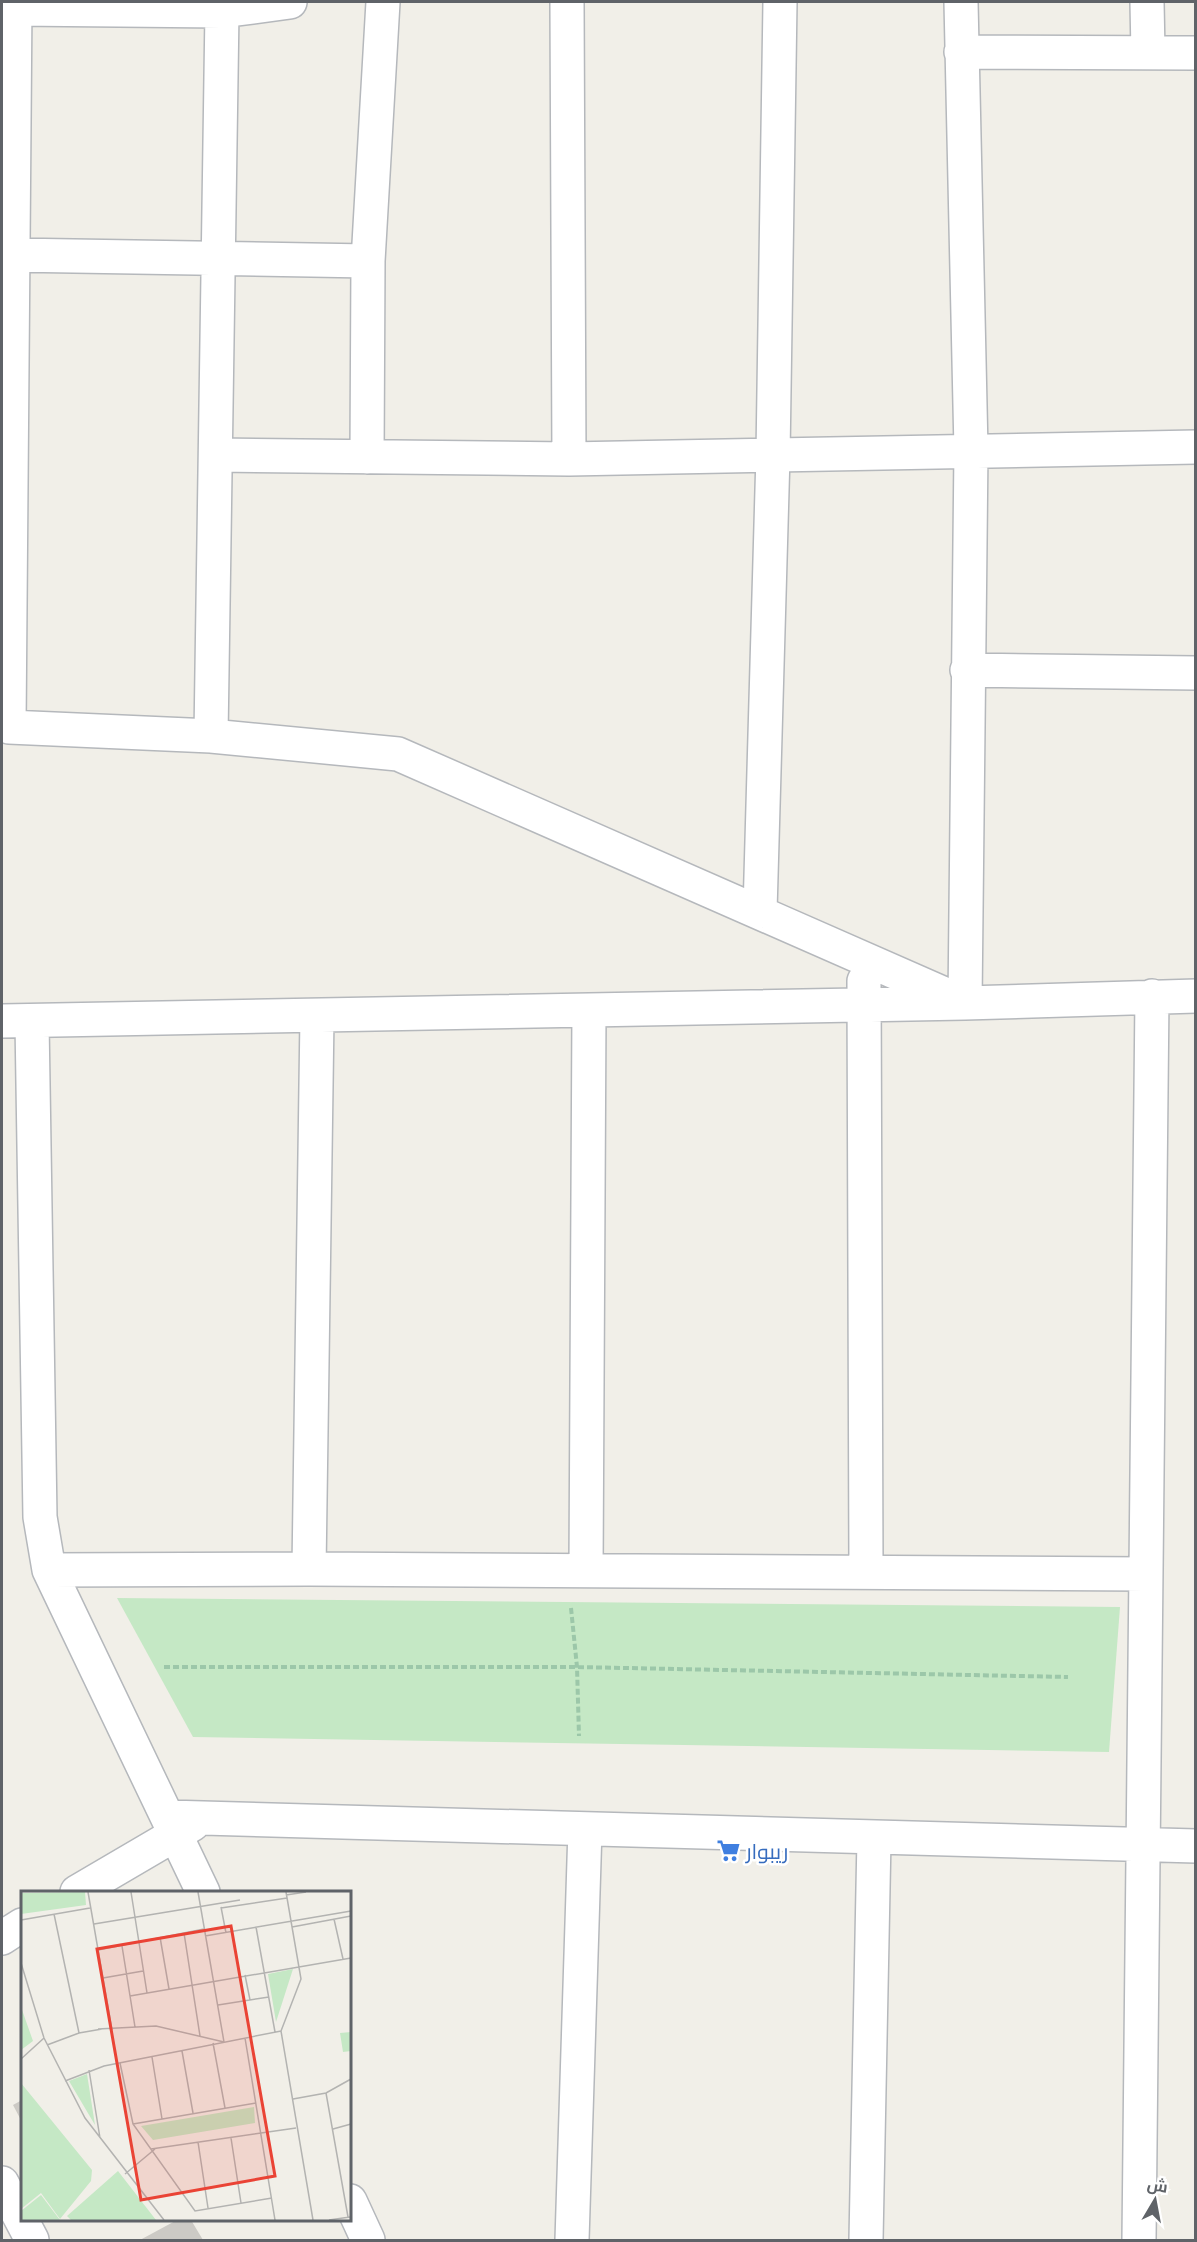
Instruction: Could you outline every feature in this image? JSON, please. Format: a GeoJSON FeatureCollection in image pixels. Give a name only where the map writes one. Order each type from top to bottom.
{"type":"FeatureCollection","features":[{"type":"Feature","properties":{"kind":"street"},"geometry":{"type":"LineString","coordinates":[[290,2],[222,11],[15,5],[5,713],[398,754],[965,1003]]}},
{"type":"Feature","properties":{"kind":"street"},"geometry":{"type":"LineString","coordinates":[[367,457],[368,261],[383,2]]}},
{"type":"Feature","properties":{"kind":"street"},"geometry":{"type":"LineString","coordinates":[[567,2],[569,459]]}},
{"type":"Feature","properties":{"kind":"street"},"geometry":{"type":"LineString","coordinates":[[760,912],[773,455],[780,2]]}},
{"type":"Feature","properties":{"kind":"street"},"geometry":{"type":"LineString","coordinates":[[960,2],[971,450],[965,1003]]}},
{"type":"Feature","properties":{"kind":"street"},"geometry":{"type":"LineString","coordinates":[[1147,2],[1148,53]]}},
{"type":"Feature","properties":{"kind":"street"},"geometry":{"type":"LineString","coordinates":[[211,736],[222,11]]}},
{"type":"Feature","properties":{"kind":"street"},"geometry":{"type":"LineString","coordinates":[[961,52],[1196,53]]}},
{"type":"Feature","properties":{"kind":"street"},"geometry":{"type":"LineString","coordinates":[[13,255],[368,261]]}},
{"type":"Feature","properties":{"kind":"street"},"geometry":{"type":"LineString","coordinates":[[216,455],[569,459],[1196,447]]}},
{"type":"Feature","properties":{"kind":"street"},"geometry":{"type":"LineString","coordinates":[[967,670],[1196,673]]}},
{"type":"Feature","properties":{"kind":"street"},"geometry":{"type":"LineString","coordinates":[[864,958],[866,1571]]}},
{"type":"Feature","properties":{"kind":"street"},"geometry":{"type":"LineString","coordinates":[[1139,2241],[1152,996]]}},
{"type":"Feature","properties":{"kind":"street"},"geometry":{"type":"LineString","coordinates":[[202,1891],[182,1823],[49,1570],[39,1517],[17,1022],[965,1003],[1196,996]]}},
{"type":"Feature","properties":{"kind":"street"},"geometry":{"type":"LineString","coordinates":[[585,1570],[589,1010]]}},
{"type":"Feature","properties":{"kind":"street"},"geometry":{"type":"LineString","coordinates":[[309,1569],[317,1016]]}},
{"type":"Feature","properties":{"kind":"street"},"geometry":{"type":"LineString","coordinates":[[49,1570],[866,1571],[1146,1574]]}},
{"type":"Feature","properties":{"kind":"street"},"geometry":{"type":"LineString","coordinates":[[80,1891],[182,1823],[585,1829],[1196,1846]]}},
{"type":"Feature","properties":{"kind":"street"},"geometry":{"type":"LineString","coordinates":[[572,2241],[585,1829]]}},
{"type":"Feature","properties":{"kind":"street"},"geometry":{"type":"LineString","coordinates":[[866,2241],[874,1838]]}},
{"type":"Feature","properties":{"kind":"street"},"geometry":{"type":"LineString","coordinates":[[2,1938],[21,1926]]}},
{"type":"Feature","properties":{"kind":"street"},"geometry":{"type":"LineString","coordinates":[[2,2183],[21,2220]]}},
{"type":"Feature","properties":{"kind":"street"},"geometry":{"type":"LineString","coordinates":[[351,2203],[368,2241]]}},
{"type":"Feature","properties":{"kind":"street"},"geometry":{"type":"LineString","coordinates":[[22,2221],[32,2241]]}},
{"type":"Feature","properties":{"kind":"path"},"geometry":{"type":"LineString","coordinates":[[571,1605],[577,1667],[579,1736]]}},
{"type":"Feature","properties":{"kind":"path"},"geometry":{"type":"LineString","coordinates":[[164,1667],[577,1667],[1068,1677]]}},
{"type":"Feature","properties":{"kind":"green space"},"geometry":{"type":"Polygon","coordinates":[[[117,1598],[1120,1607],[1109,1752],[193,1737],[117,1598]]]}},
{"type":"Feature","properties":{"kind":"building"},"geometry":{"type":"Polygon","coordinates":[[[21,2101],[21,2120],[13,2105],[21,2101]]]}},
{"type":"Feature","properties":{"kind":"building"},"geometry":{"type":"Polygon","coordinates":[[[175,2221],[192,2221],[203,2240],[140,2240],[175,2221]]]}},
{"type":"Feature","properties":{"kind":"place","name":"ريبوار"},"geometry":{"type":"Point","coordinates":[728,1851]}}]}
